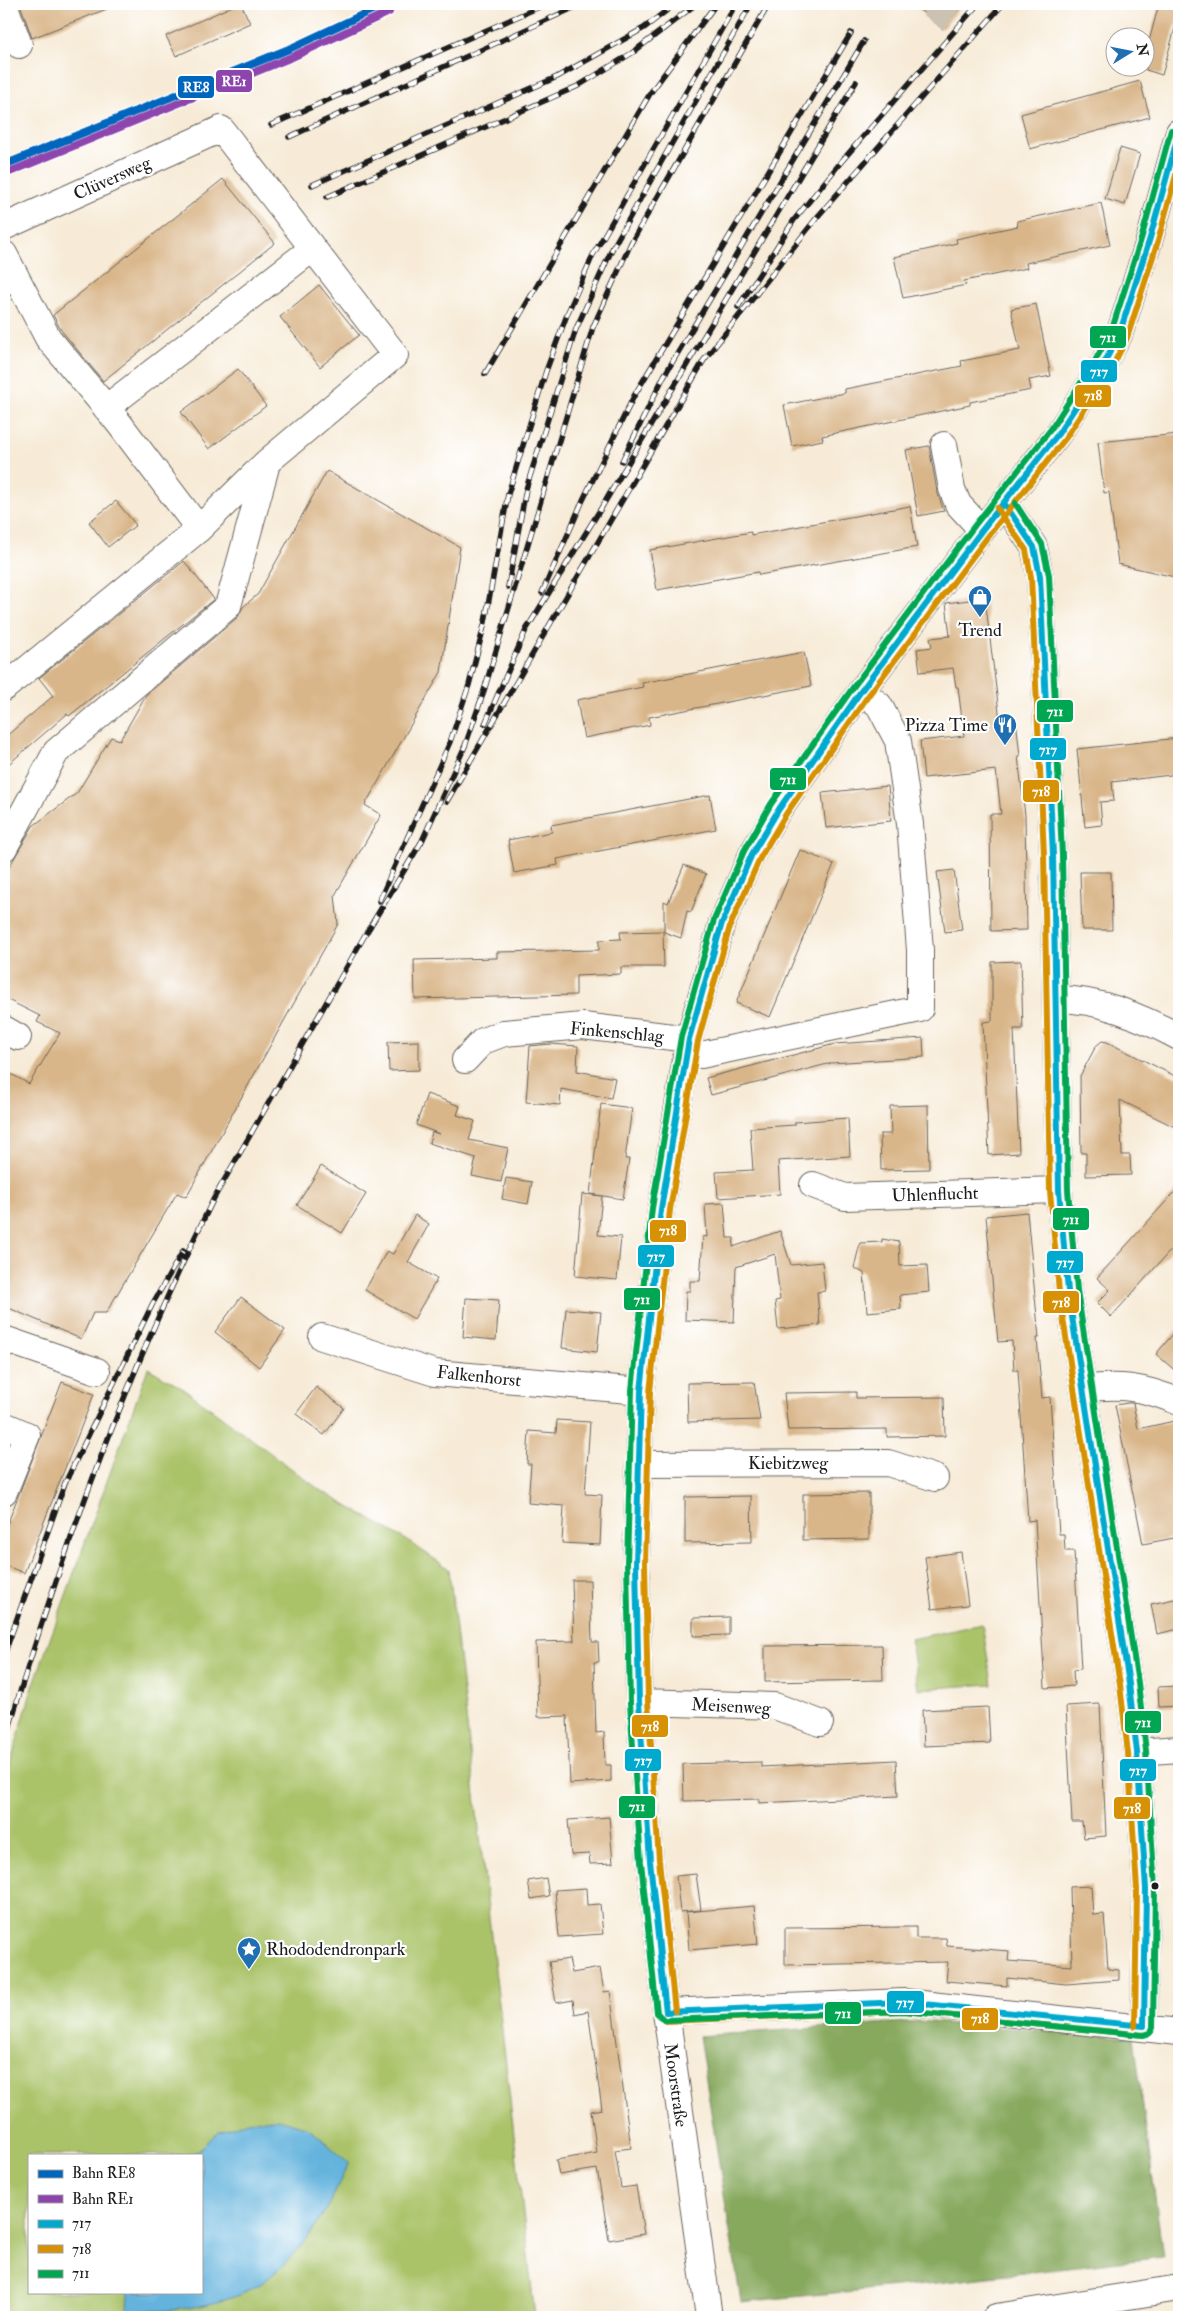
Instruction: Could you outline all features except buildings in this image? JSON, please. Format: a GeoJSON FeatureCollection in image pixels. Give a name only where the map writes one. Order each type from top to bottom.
{"type":"FeatureCollection","features":[{"type":"Feature","properties":{"kind":"street"},"geometry":{"type":"LineString","coordinates":[[4,4],[19,45]]}},
{"type":"Feature","properties":{"kind":"street","name":"Clüversweg"},"geometry":{"type":"LineString","coordinates":[[4,227],[221,129],[312,249]]}},
{"type":"Feature","properties":{"kind":"street","name":"Moorstraße"},"geometry":{"type":"LineString","coordinates":[[709,2317],[666,2012],[650,1861],[639,1702],[636,1564],[641,1391],[661,1208],[688,1046],[722,923],[752,854],[779,809],[861,691],[982,530],[1058,434],[1119,335],[1150,238],[1179,132]]}},
{"type":"Feature","properties":{"kind":"street"},"geometry":{"type":"LineString","coordinates":[[4,688],[199,529],[267,462],[395,354],[312,249],[106,408]]}},
{"type":"Feature","properties":{"kind":"street"},"geometry":{"type":"LineString","coordinates":[[4,254],[48,338],[106,408],[199,529]]}},
{"type":"Feature","properties":{"kind":"street"},"geometry":{"type":"LineString","coordinates":[[944,445],[952,489],[958,504],[982,530]]}},
{"type":"Feature","properties":{"kind":"street"},"geometry":{"type":"LineString","coordinates":[[4,848],[56,752],[228,606],[267,462]]}},
{"type":"Feature","properties":{"kind":"street"},"geometry":{"type":"LineString","coordinates":[[1004,503],[1034,547],[1040,576],[1049,748],[1059,1190],[1068,1290],[1129,1684],[1137,1752],[1146,1889],[1144,2026]]}},
{"type":"Feature","properties":{"kind":"street","name":"Finkenschlag"},"geometry":{"type":"LineString","coordinates":[[465,1060],[483,1042],[504,1033],[584,1026],[688,1046],[701,1055],[920,1009],[920,950],[910,824],[898,741],[879,705],[861,691]]}},
{"type":"Feature","properties":{"kind":"street"},"geometry":{"type":"LineString","coordinates":[[1056,999],[1076,999],[1104,1005],[1179,1037]]}},
{"type":"Feature","properties":{"kind":"street","name":"Uhlenflucht"},"geometry":{"type":"LineString","coordinates":[[813,1185],[845,1197],[1059,1190]]}},
{"type":"Feature","properties":{"kind":"street","name":"Falkenhorst"},"geometry":{"type":"LineString","coordinates":[[322,1337],[435,1373],[641,1391]]}},
{"type":"Feature","properties":{"kind":"street"},"geometry":{"type":"LineString","coordinates":[[4,1339],[97,1371]]}},
{"type":"Feature","properties":{"kind":"street"},"geometry":{"type":"LineString","coordinates":[[1083,1389],[1110,1385],[1138,1388],[1179,1402]]}},
{"type":"Feature","properties":{"kind":"street"},"geometry":{"type":"LineString","coordinates":[[4,1425],[27,1435],[4,1492]]}},
{"type":"Feature","properties":{"kind":"street","name":"Kiebitzweg"},"geometry":{"type":"LineString","coordinates":[[639,1464],[888,1463],[935,1478]]}},
{"type":"Feature","properties":{"kind":"street","name":"Meisenweg"},"geometry":{"type":"LineString","coordinates":[[639,1702],[775,1706],[820,1724]]}},
{"type":"Feature","properties":{"kind":"street"},"geometry":{"type":"LineString","coordinates":[[1137,1752],[1179,1749]]}},
{"type":"Feature","properties":{"kind":"street"},"geometry":{"type":"LineString","coordinates":[[666,2012],[903,2002],[1144,2026],[1179,2032]]}},
{"type":"Feature","properties":{"kind":"street"},"geometry":{"type":"LineString","coordinates":[[996,2317],[1025,2315],[1179,2288]]}},
{"type":"Feature","properties":{"kind":"green space","name":"Rhododendronpark"},"geometry":{"type":"Polygon","coordinates":[[[148,1368],[187,1391],[320,1490],[408,1541],[449,1569],[535,2317],[462,2313],[444,2317],[4,2317],[4,1785],[32,1689],[148,1368]]]}},
{"type":"Feature","properties":{"kind":"green space"},"geometry":{"type":"Polygon","coordinates":[[[982,1624],[992,1684],[918,1689],[911,1639],[982,1624]]]}},
{"type":"Feature","properties":{"kind":"green space"},"geometry":{"type":"Polygon","coordinates":[[[919,2021],[1134,2038],[1163,2257],[937,2283],[741,2302],[699,2036],[919,2021]]]}},
{"type":"Feature","properties":{"kind":"water"},"geometry":{"type":"Polygon","coordinates":[[[278,2119],[309,2128],[349,2163],[314,2229],[288,2260],[266,2280],[236,2296],[218,2302],[180,2309],[161,2311],[127,2310],[128,2294],[202,2294],[202,2154],[194,2154],[218,2132],[248,2121],[278,2119]]]}},
{"type":"Feature","properties":{"kind":"tunnel"},"geometry":{"type":"LineString","coordinates":[[931,4],[951,20]]}},
{"type":"Feature","properties":{"kind":"railway"},"geometry":{"type":"LineString","coordinates":[[271,125],[546,4]]}},
{"type":"Feature","properties":{"kind":"railway"},"geometry":{"type":"LineString","coordinates":[[289,137],[582,4]]}},
{"type":"Feature","properties":{"kind":"railway"},"geometry":{"type":"LineString","coordinates":[[312,185],[557,77],[644,28],[675,4]]}},
{"type":"Feature","properties":{"kind":"railway"},"geometry":{"type":"LineString","coordinates":[[327,197],[578,86],[632,53],[696,4]]}},
{"type":"Feature","properties":{"kind":"railway"},"geometry":{"type":"LineString","coordinates":[[485,374],[651,92],[716,4]]}},
{"type":"Feature","properties":{"kind":"railway"},"geometry":{"type":"LineString","coordinates":[[379,901],[450,742],[469,685],[485,622],[508,494],[546,371],[568,312],[593,255],[736,4]]}},
{"type":"Feature","properties":{"kind":"railway"},"geometry":{"type":"LineString","coordinates":[[508,587],[526,489],[576,329],[613,247],[751,4]]}},
{"type":"Feature","properties":{"kind":"railway"},"geometry":{"type":"LineString","coordinates":[[4,1745],[48,1605],[97,1467],[152,1331],[182,1264],[214,1198],[365,935],[422,841],[465,746],[483,694],[593,327],[631,243],[769,4]]}},
{"type":"Feature","properties":{"kind":"railway"},"geometry":{"type":"LineString","coordinates":[[738,307],[794,220],[841,162],[978,4]]}},
{"type":"Feature","properties":{"kind":"railway"},"geometry":{"type":"LineString","coordinates":[[447,801],[704,360],[819,215],[1003,4]]}},
{"type":"Feature","properties":{"kind":"railway"},"geometry":{"type":"LineString","coordinates":[[542,593],[583,500],[634,396],[851,33]]}},
{"type":"Feature","properties":{"kind":"railway"},"geometry":{"type":"LineString","coordinates":[[622,461],[664,376],[864,41]]}},
{"type":"Feature","properties":{"kind":"railway"},"geometry":{"type":"LineString","coordinates":[[485,724],[526,630],[856,82]]}},
{"type":"Feature","properties":{"kind":"railway"},"geometry":{"type":"LineString","coordinates":[[4,1655],[65,1483],[153,1303],[183,1251]]}},
{"type":"Feature","properties":{"kind":"rail line","name":"RE8"},"geometry":{"type":"LineString","coordinates":[[4,165],[289,49],[385,4]]}},
{"type":"Feature","properties":{"kind":"rail line","name":"RE1"},"geometry":{"type":"LineString","coordinates":[[7,173],[292,57],[389,12]]}},
{"type":"Feature","properties":{"kind":"transit line","name":"711"},"geometry":{"type":"LineString","coordinates":[[1015,503],[1042,544],[1049,575],[1062,855],[1068,1190],[1077,1290],[1138,1683],[1146,1751],[1155,1889],[1153,2028],[1150,2033],[1143,2035],[903,2011],[664,2020],[657,2013],[641,1862],[630,1703],[627,1563],[632,1390],[652,1208],[681,1037],[714,920],[744,851],[771,804],[854,686],[975,525],[1051,429],[1111,332],[1142,236],[1171,130]]}},
{"type":"Feature","properties":{"kind":"transit line","name":"717"},"geometry":{"type":"LineString","coordinates":[[666,2012],[650,1861],[639,1702],[636,1563],[641,1391],[661,1209],[689,1039],[722,923],[752,854],[779,809],[861,691],[982,530],[1058,434],[1104,363],[1119,335],[1150,238],[1179,132]]}},
{"type":"Feature","properties":{"kind":"transit line","name":"718"},"geometry":{"type":"LineString","coordinates":[[675,2011],[659,1860],[648,1702],[645,1563],[650,1392],[670,1210],[698,1041],[730,926],[760,858],[786,814],[868,696],[989,535],[1065,439],[1112,367],[1127,338],[1158,241],[1179,164]]}},
{"type":"Feature","properties":{"kind":"transit line","name":"717"},"geometry":{"type":"LineString","coordinates":[[1004,503],[1034,547],[1040,576],[1053,855],[1059,1190],[1068,1291],[1129,1684],[1137,1752],[1146,1889],[1144,2026]]}},
{"type":"Feature","properties":{"kind":"transit line","name":"718"},"geometry":{"type":"LineString","coordinates":[[997,508],[1026,550],[1031,577],[1044,855],[1050,1191],[1059,1292],[1120,1685],[1128,1753],[1137,1889],[1135,2026]]}},
{"type":"Feature","properties":{"kind":"transit line","name":"717"},"geometry":{"type":"LineString","coordinates":[[666,2012],[903,2002],[1144,2026]]}},
{"type":"Feature","properties":{"kind":"transit line","name":"718"},"geometry":{"type":"LineString","coordinates":[[666,2021],[903,2011],[1143,2035]]}},
{"type":"Feature","properties":{"kind":"place","name":"Trend"},"geometry":{"type":"Point","coordinates":[980,618]}},
{"type":"Feature","properties":{"kind":"place","name":"Pizza Time"},"geometry":{"type":"Point","coordinates":[1005,746]}},
{"type":"Feature","properties":{"kind":"place","name":"Rhododendronpark"},"geometry":{"type":"Point","coordinates":[249,1970]}}]}
